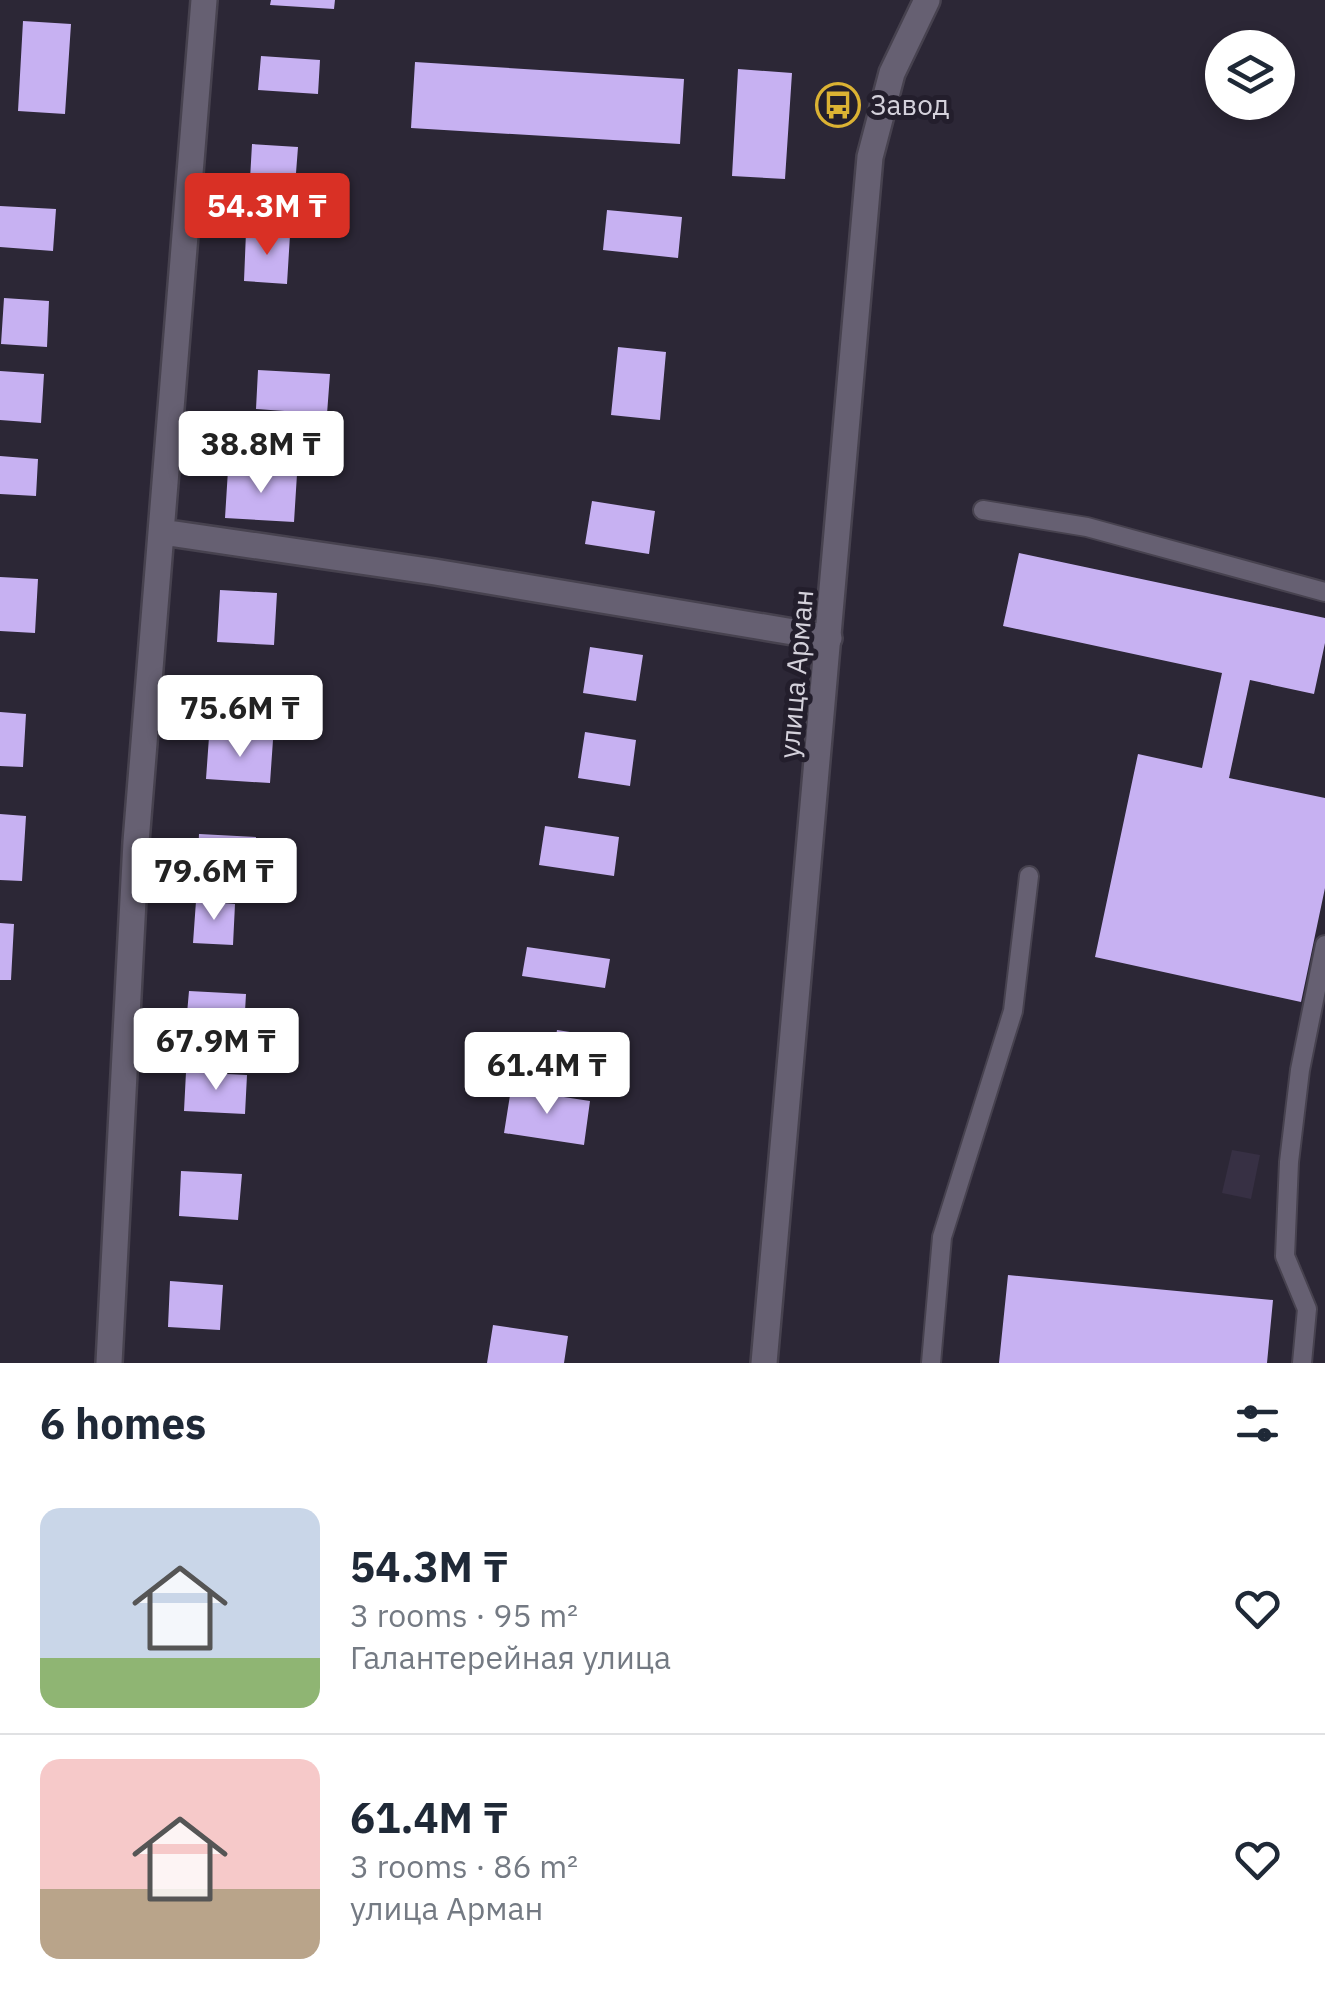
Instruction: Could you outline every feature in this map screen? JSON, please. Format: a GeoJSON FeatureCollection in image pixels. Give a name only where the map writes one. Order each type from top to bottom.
{"type":"FeatureCollection","features":[{"type":"Feature","properties":{"kind":"street"},"geometry":{"type":"LineString","coordinates":[[108,1363],[136,842],[204,0]]}},
{"type":"Feature","properties":{"kind":"street","name":"улица Арман"},"geometry":{"type":"LineString","coordinates":[[764,1363],[870,157],[892,73],[928,0]]}},
{"type":"Feature","properties":{"kind":"street"},"geometry":{"type":"LineString","coordinates":[[162,532],[435,572],[829,638]]}},
{"type":"Feature","properties":{"kind":"lane"},"geometry":{"type":"LineString","coordinates":[[983,510],[1087,526],[1325,592]]}},
{"type":"Feature","properties":{"kind":"lane"},"geometry":{"type":"LineString","coordinates":[[931,1363],[942,1238],[1013,1010],[1029,876]]}},
{"type":"Feature","properties":{"kind":"lane"},"geometry":{"type":"LineString","coordinates":[[1302,1363],[1307,1309],[1285,1256],[1288,1199],[1300,1070],[1325,945]]}},
{"type":"Feature","properties":{"kind":"lane"},"geometry":{"type":"LineString","coordinates":[[1307,1309],[1325,1317]]}},
{"type":"Feature","properties":{"kind":"shaded area"},"geometry":{"type":"Polygon","coordinates":[[[1232,1150],[1260,1155],[1251,1199],[1222,1193],[1232,1150]]]}},
{"type":"Feature","properties":{"kind":"building"},"geometry":{"type":"Polygon","coordinates":[[[271,0],[335,0],[334,9],[270,5],[271,0]]]}},
{"type":"Feature","properties":{"kind":"building"},"geometry":{"type":"Polygon","coordinates":[[[23,21],[71,24],[65,114],[18,111],[23,21]]]}},
{"type":"Feature","properties":{"kind":"building"},"geometry":{"type":"Polygon","coordinates":[[[261,56],[320,60],[318,94],[258,90],[261,56]]]}},
{"type":"Feature","properties":{"kind":"building"},"geometry":{"type":"Polygon","coordinates":[[[415,62],[684,79],[680,144],[411,128],[415,62]]]}},
{"type":"Feature","properties":{"kind":"building"},"geometry":{"type":"Polygon","coordinates":[[[738,69],[792,73],[785,179],[732,176],[738,69]]]}},
{"type":"Feature","properties":{"kind":"building"},"geometry":{"type":"Polygon","coordinates":[[[252,144],[298,147],[294,199],[249,197],[252,144]]]}},
{"type":"Feature","properties":{"kind":"building"},"geometry":{"type":"Polygon","coordinates":[[[0,206],[56,209],[53,251],[0,247],[0,206]]]}},
{"type":"Feature","properties":{"kind":"building"},"geometry":{"type":"Polygon","coordinates":[[[607,210],[682,217],[678,258],[603,250],[607,210]]]}},
{"type":"Feature","properties":{"kind":"building"},"geometry":{"type":"Polygon","coordinates":[[[246,232],[290,235],[287,284],[244,281],[246,232]]]}},
{"type":"Feature","properties":{"kind":"building"},"geometry":{"type":"Polygon","coordinates":[[[4,298],[49,301],[47,347],[1,344],[4,298]]]}},
{"type":"Feature","properties":{"kind":"building"},"geometry":{"type":"Polygon","coordinates":[[[618,347],[666,352],[660,420],[611,415],[618,347]]]}},
{"type":"Feature","properties":{"kind":"building"},"geometry":{"type":"Polygon","coordinates":[[[258,370],[330,374],[327,414],[256,409],[258,370]]]}},
{"type":"Feature","properties":{"kind":"building"},"geometry":{"type":"Polygon","coordinates":[[[0,371],[44,374],[41,423],[0,420],[0,371]]]}},
{"type":"Feature","properties":{"kind":"building"},"geometry":{"type":"Polygon","coordinates":[[[0,456],[38,459],[36,496],[0,494],[0,456]]]}},
{"type":"Feature","properties":{"kind":"building"},"geometry":{"type":"Polygon","coordinates":[[[228,470],[297,474],[294,522],[225,518],[228,470]]]}},
{"type":"Feature","properties":{"kind":"building"},"geometry":{"type":"Polygon","coordinates":[[[592,501],[655,511],[649,554],[585,544],[592,501]]]}},
{"type":"Feature","properties":{"kind":"building"},"geometry":{"type":"Polygon","coordinates":[[[1019,553],[1325,618],[1325,643],[1314,694],[1250,680],[1229,778],[1325,798],[1325,888],[1301,1002],[1095,957],[1138,754],[1202,768],[1222,673],[1003,626],[1019,553]]]}},
{"type":"Feature","properties":{"kind":"building"},"geometry":{"type":"Polygon","coordinates":[[[0,577],[38,579],[35,633],[0,631],[0,577]]]}},
{"type":"Feature","properties":{"kind":"building"},"geometry":{"type":"Polygon","coordinates":[[[220,590],[277,593],[274,645],[217,642],[220,590]]]}},
{"type":"Feature","properties":{"kind":"building"},"geometry":{"type":"Polygon","coordinates":[[[590,647],[643,655],[636,701],[583,693],[590,647]]]}},
{"type":"Feature","properties":{"kind":"building"},"geometry":{"type":"Polygon","coordinates":[[[0,712],[26,714],[23,767],[0,766],[0,712]]]}},
{"type":"Feature","properties":{"kind":"building"},"geometry":{"type":"Polygon","coordinates":[[[585,732],[636,740],[630,786],[578,778],[585,732]]]}},
{"type":"Feature","properties":{"kind":"building"},"geometry":{"type":"Polygon","coordinates":[[[209,737],[273,740],[270,783],[206,779],[209,737]]]}},
{"type":"Feature","properties":{"kind":"building"},"geometry":{"type":"Polygon","coordinates":[[[0,814],[26,816],[22,881],[0,880],[0,814]]]}},
{"type":"Feature","properties":{"kind":"building"},"geometry":{"type":"Polygon","coordinates":[[[545,826],[619,837],[614,876],[539,865],[545,826]]]}},
{"type":"Feature","properties":{"kind":"building"},"geometry":{"type":"Polygon","coordinates":[[[199,834],[256,837],[253,881],[197,877],[199,834]]]}},
{"type":"Feature","properties":{"kind":"building"},"geometry":{"type":"Polygon","coordinates":[[[196,901],[235,904],[233,945],[193,943],[196,901]]]}},
{"type":"Feature","properties":{"kind":"building"},"geometry":{"type":"Polygon","coordinates":[[[0,923],[14,924],[11,980],[0,980],[0,923]]]}},
{"type":"Feature","properties":{"kind":"building"},"geometry":{"type":"Polygon","coordinates":[[[527,947],[610,959],[605,988],[522,976],[527,947]]]}},
{"type":"Feature","properties":{"kind":"building"},"geometry":{"type":"Polygon","coordinates":[[[189,991],[246,994],[244,1029],[186,1025],[189,991]]]}},
{"type":"Feature","properties":{"kind":"building"},"geometry":{"type":"Polygon","coordinates":[[[557,1030],[602,1037],[597,1072],[551,1065],[557,1030]]]}},
{"type":"Feature","properties":{"kind":"building"},"geometry":{"type":"Polygon","coordinates":[[[186,1072],[247,1075],[245,1114],[184,1111],[186,1072]]]}},
{"type":"Feature","properties":{"kind":"building"},"geometry":{"type":"Polygon","coordinates":[[[511,1089],[590,1101],[584,1145],[504,1133],[511,1089]]]}},
{"type":"Feature","properties":{"kind":"building"},"geometry":{"type":"Polygon","coordinates":[[[181,1171],[242,1174],[238,1220],[179,1216],[181,1171]]]}},
{"type":"Feature","properties":{"kind":"building"},"geometry":{"type":"Polygon","coordinates":[[[1008,1275],[1273,1300],[1267,1363],[999,1363],[1008,1275]]]}},
{"type":"Feature","properties":{"kind":"building"},"geometry":{"type":"Polygon","coordinates":[[[170,1281],[223,1285],[220,1330],[168,1327],[170,1281]]]}},
{"type":"Feature","properties":{"kind":"building"},"geometry":{"type":"Polygon","coordinates":[[[493,1325],[568,1336],[564,1363],[487,1363],[493,1325]]]}},
{"type":"Feature","properties":{"kind":"place","name":"Завод"},"geometry":{"type":"Point","coordinates":[838,105]}}]}
